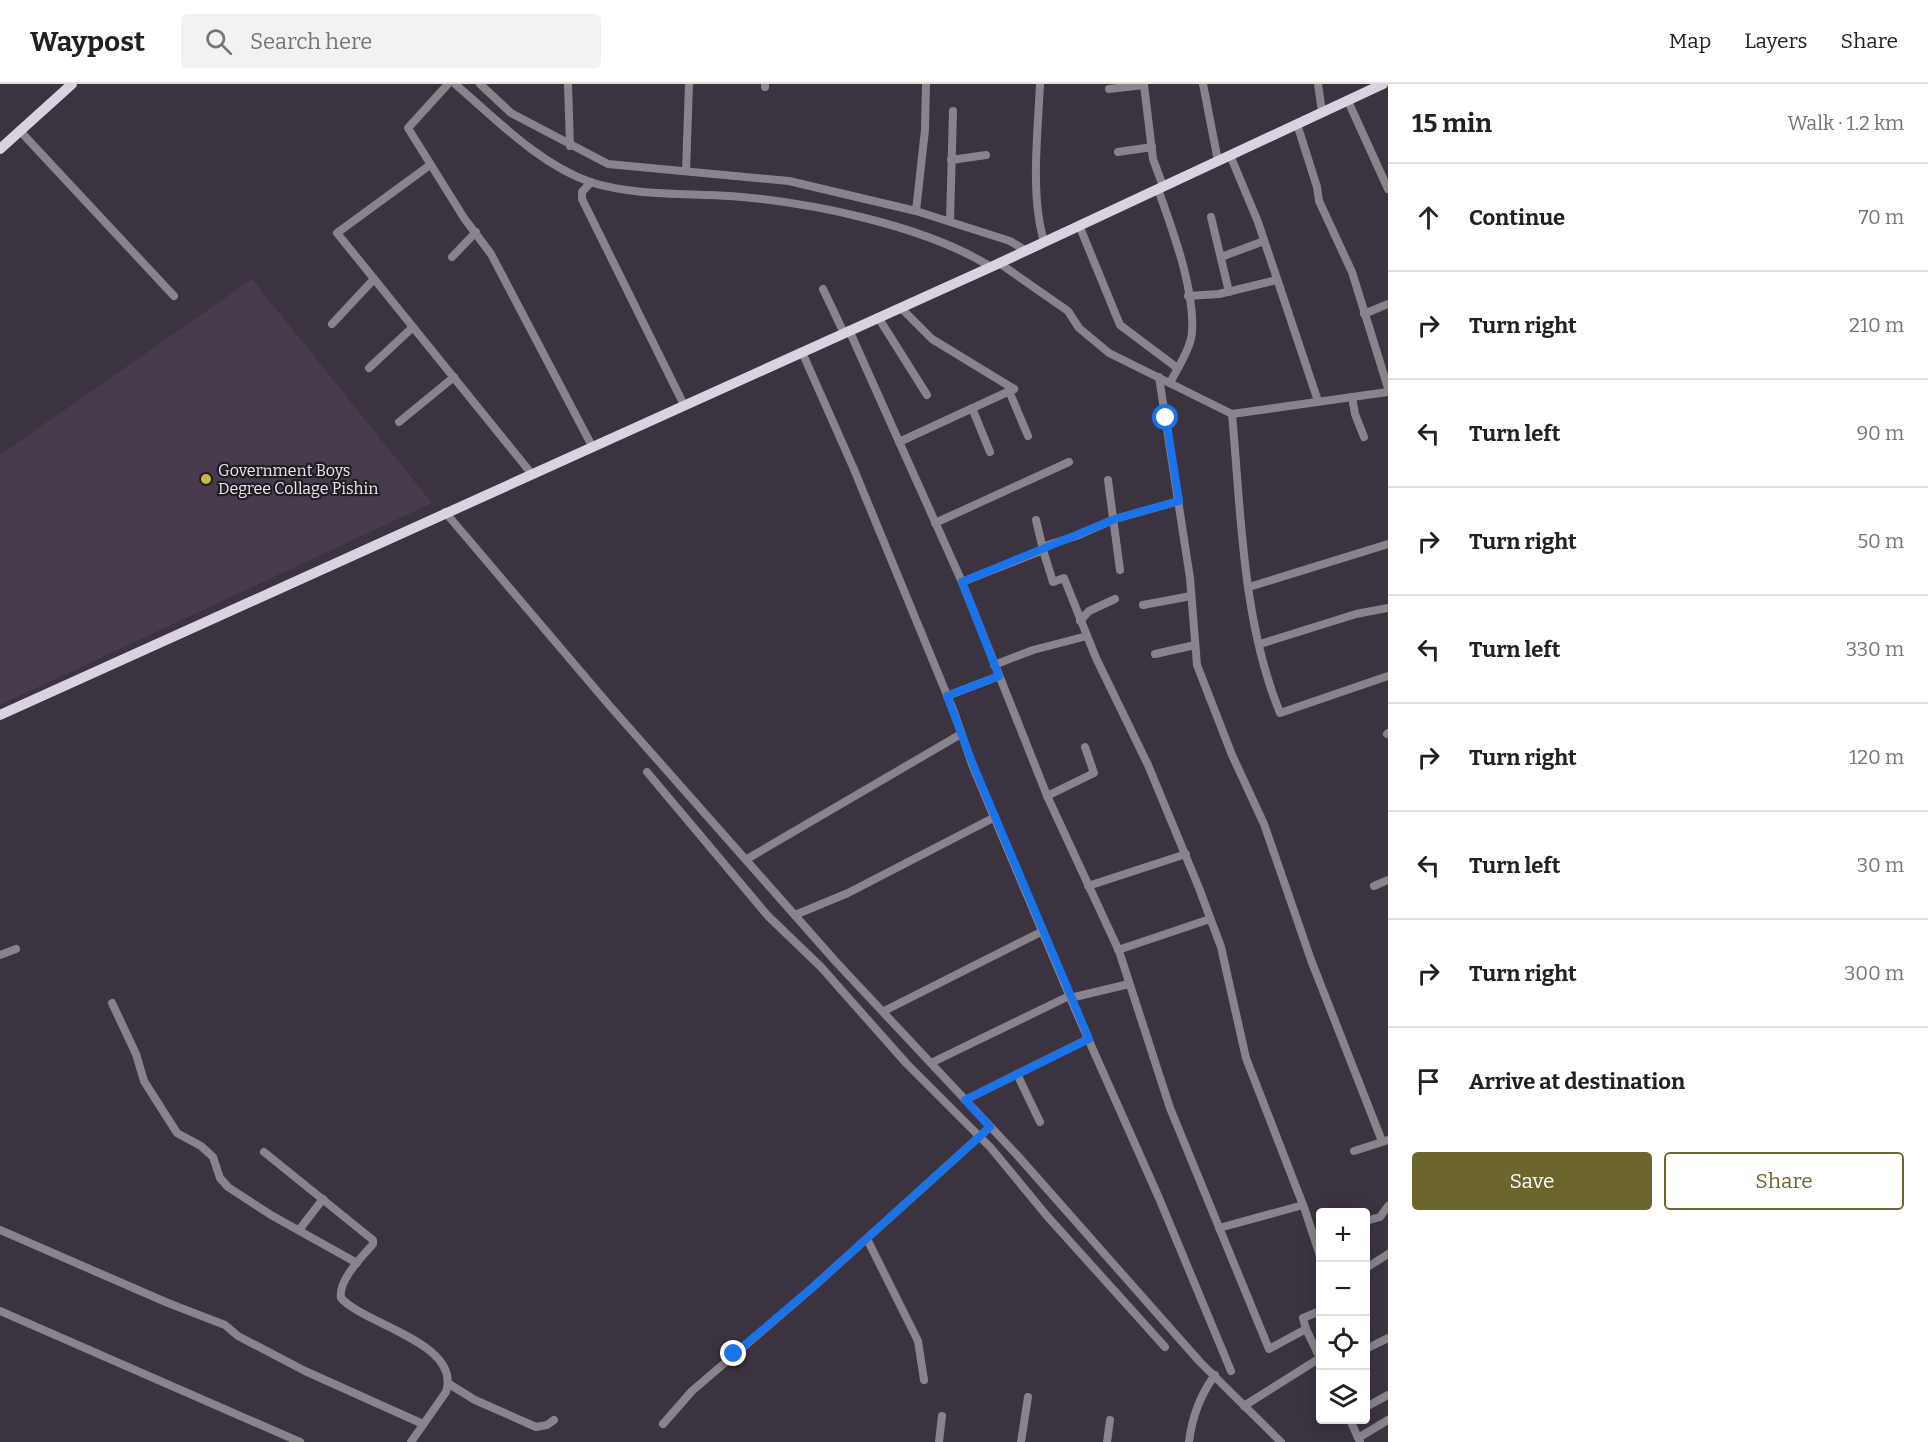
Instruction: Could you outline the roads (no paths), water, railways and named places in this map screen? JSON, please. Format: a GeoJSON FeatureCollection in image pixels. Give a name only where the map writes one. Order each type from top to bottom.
{"type":"FeatureCollection","features":[{"type":"Feature","properties":{"kind":"main road"},"geometry":{"type":"LineString","coordinates":[[0,149],[72,84]]}},
{"type":"Feature","properties":{"kind":"main road"},"geometry":{"type":"LineString","coordinates":[[0,715],[531,473],[901,308],[1383,84]]}},
{"type":"Feature","properties":{"kind":"street"},"geometry":{"type":"LineString","coordinates":[[448,84],[408,128],[430,165],[492,254],[592,446]]}},
{"type":"Feature","properties":{"kind":"street"},"geometry":{"type":"LineString","coordinates":[[455,84],[551,163],[591,182],[631,190],[791,201],[878,222],[964,250],[995,265],[1072,315],[1079,328],[1103,348],[1232,414],[1352,397],[1388,389],[1352,272],[1319,201],[1317,187],[1297,124]]}},
{"type":"Feature","properties":{"kind":"street"},"geometry":{"type":"LineString","coordinates":[[480,84],[511,113],[608,164],[789,181],[916,211],[1010,241],[1025,250]]}},
{"type":"Feature","properties":{"kind":"street"},"geometry":{"type":"LineString","coordinates":[[568,84],[570,146]]}},
{"type":"Feature","properties":{"kind":"street"},"geometry":{"type":"LineString","coordinates":[[686,171],[689,84]]}},
{"type":"Feature","properties":{"kind":"street"},"geometry":{"type":"LineString","coordinates":[[916,211],[925,130],[926,84]]}},
{"type":"Feature","properties":{"kind":"street"},"geometry":{"type":"LineString","coordinates":[[1041,84],[1037,144],[1039,225],[1044,241]]}},
{"type":"Feature","properties":{"kind":"street"},"geometry":{"type":"LineString","coordinates":[[1203,84],[1218,161]]}},
{"type":"Feature","properties":{"kind":"street"},"geometry":{"type":"LineString","coordinates":[[1318,84],[1322,112]]}},
{"type":"Feature","properties":{"kind":"street"},"geometry":{"type":"LineString","coordinates":[[1109,89],[1144,85],[1160,187],[1175,237],[1188,296],[1192,334],[1170,382]]}},
{"type":"Feature","properties":{"kind":"street"},"geometry":{"type":"LineString","coordinates":[[1348,100],[1388,189]]}},
{"type":"Feature","properties":{"kind":"street"},"geometry":{"type":"LineString","coordinates":[[950,221],[952,111]]}},
{"type":"Feature","properties":{"kind":"street"},"geometry":{"type":"LineString","coordinates":[[21,131],[174,296]]}},
{"type":"Feature","properties":{"kind":"street"},"geometry":{"type":"LineString","coordinates":[[1118,152],[1152,147]]}},
{"type":"Feature","properties":{"kind":"street"},"geometry":{"type":"LineString","coordinates":[[951,160],[986,155]]}},
{"type":"Feature","properties":{"kind":"street"},"geometry":{"type":"LineString","coordinates":[[1230,155],[1278,280],[1318,402]]}},
{"type":"Feature","properties":{"kind":"street"},"geometry":{"type":"LineString","coordinates":[[430,165],[338,233],[531,473]]}},
{"type":"Feature","properties":{"kind":"street"},"geometry":{"type":"LineString","coordinates":[[591,182],[582,192],[582,199],[684,405]]}},
{"type":"Feature","properties":{"kind":"street"},"geometry":{"type":"LineString","coordinates":[[1211,217],[1228,292]]}},
{"type":"Feature","properties":{"kind":"street"},"geometry":{"type":"LineString","coordinates":[[1078,225],[1115,317],[1140,341],[1176,369]]}},
{"type":"Feature","properties":{"kind":"street"},"geometry":{"type":"LineString","coordinates":[[452,257],[476,232]]}},
{"type":"Feature","properties":{"kind":"street"},"geometry":{"type":"LineString","coordinates":[[1221,257],[1264,241]]}},
{"type":"Feature","properties":{"kind":"street"},"geometry":{"type":"LineString","coordinates":[[332,324],[374,279]]}},
{"type":"Feature","properties":{"kind":"street"},"geometry":{"type":"LineString","coordinates":[[1188,296],[1228,292],[1278,280]]}},
{"type":"Feature","properties":{"kind":"street"},"geometry":{"type":"LineString","coordinates":[[824,289],[899,442],[962,582],[1047,796],[1118,950],[1170,1108],[1269,1349],[1306,1329]]}},
{"type":"Feature","properties":{"kind":"street"},"geometry":{"type":"LineString","coordinates":[[1364,314],[1388,304]]}},
{"type":"Feature","properties":{"kind":"street"},"geometry":{"type":"LineString","coordinates":[[899,442],[1014,389],[932,339],[901,308]]}},
{"type":"Feature","properties":{"kind":"street"},"geometry":{"type":"LineString","coordinates":[[878,317],[927,395]]}},
{"type":"Feature","properties":{"kind":"street"},"geometry":{"type":"LineString","coordinates":[[369,368],[413,327]]}},
{"type":"Feature","properties":{"kind":"street"},"geometry":{"type":"LineString","coordinates":[[802,352],[853,467],[1070,997],[1231,1371]]}},
{"type":"Feature","properties":{"kind":"street"},"geometry":{"type":"LineString","coordinates":[[399,422],[454,377]]}},
{"type":"Feature","properties":{"kind":"street"},"geometry":{"type":"LineString","coordinates":[[1159,377],[1179,501],[1197,665],[1207,696],[1264,824],[1314,969],[1385,1140],[1354,1151]]}},
{"type":"Feature","properties":{"kind":"street"},"geometry":{"type":"LineString","coordinates":[[1009,391],[1028,436]]}},
{"type":"Feature","properties":{"kind":"street"},"geometry":{"type":"LineString","coordinates":[[1352,397],[1355,414],[1364,437]]}},
{"type":"Feature","properties":{"kind":"street"},"geometry":{"type":"LineString","coordinates":[[972,408],[990,452]]}},
{"type":"Feature","properties":{"kind":"street"},"geometry":{"type":"LineString","coordinates":[[1232,414],[1249,587],[1270,688],[1280,712],[1388,676]]}},
{"type":"Feature","properties":{"kind":"street"},"geometry":{"type":"LineString","coordinates":[[935,523],[1069,462]]}},
{"type":"Feature","properties":{"kind":"street"},"geometry":{"type":"LineString","coordinates":[[1108,480],[1120,570]]}},
{"type":"Feature","properties":{"kind":"street"},"geometry":{"type":"LineString","coordinates":[[962,582],[1115,519],[1179,501]]}},
{"type":"Feature","properties":{"kind":"street"},"geometry":{"type":"LineString","coordinates":[[445,512],[609,705],[795,915],[990,1127],[1147,1304],[1281,1442]]}},
{"type":"Feature","properties":{"kind":"street"},"geometry":{"type":"LineString","coordinates":[[1036,520],[1053,582],[1064,578],[1080,621],[1143,754],[1186,854],[1221,947],[1246,1058],[1303,1205],[1316,1232]]}},
{"type":"Feature","properties":{"kind":"street"},"geometry":{"type":"LineString","coordinates":[[1249,587],[1388,544]]}},
{"type":"Feature","properties":{"kind":"street"},"geometry":{"type":"LineString","coordinates":[[1143,605],[1191,596]]}},
{"type":"Feature","properties":{"kind":"street"},"geometry":{"type":"LineString","coordinates":[[1080,621],[1089,610],[1115,599]]}},
{"type":"Feature","properties":{"kind":"street"},"geometry":{"type":"LineString","coordinates":[[1260,644],[1346,617],[1388,608]]}},
{"type":"Feature","properties":{"kind":"street"},"geometry":{"type":"LineString","coordinates":[[994,664],[1034,650],[1087,636]]}},
{"type":"Feature","properties":{"kind":"street"},"geometry":{"type":"LineString","coordinates":[[1155,654],[1195,645]]}},
{"type":"Feature","properties":{"kind":"street"},"geometry":{"type":"LineString","coordinates":[[947,696],[999,676]]}},
{"type":"Feature","properties":{"kind":"street"},"geometry":{"type":"LineString","coordinates":[[747,859],[961,734]]}},
{"type":"Feature","properties":{"kind":"street"},"geometry":{"type":"LineString","coordinates":[[1047,796],[1094,773],[1084,747]]}},
{"type":"Feature","properties":{"kind":"street"},"geometry":{"type":"LineString","coordinates":[[647,772],[768,916],[821,967],[874,1030],[980,1137],[1165,1347]]}},
{"type":"Feature","properties":{"kind":"street"},"geometry":{"type":"LineString","coordinates":[[795,915],[848,893],[995,817]]}},
{"type":"Feature","properties":{"kind":"street"},"geometry":{"type":"LineString","coordinates":[[1089,886],[1186,854]]}},
{"type":"Feature","properties":{"kind":"street"},"geometry":{"type":"LineString","coordinates":[[1374,886],[1388,880]]}},
{"type":"Feature","properties":{"kind":"street"},"geometry":{"type":"LineString","coordinates":[[1118,950],[1210,919]]}},
{"type":"Feature","properties":{"kind":"street"},"geometry":{"type":"LineString","coordinates":[[884,1011],[1043,931]]}},
{"type":"Feature","properties":{"kind":"street"},"geometry":{"type":"LineString","coordinates":[[0,955],[16,949]]}},
{"type":"Feature","properties":{"kind":"street"},"geometry":{"type":"LineString","coordinates":[[931,1063],[1070,997],[1129,984]]}},
{"type":"Feature","properties":{"kind":"street"},"geometry":{"type":"LineString","coordinates":[[112,1003],[138,1059],[144,1081],[173,1129],[213,1157],[220,1178],[228,1187],[357,1263]]}},
{"type":"Feature","properties":{"kind":"street"},"geometry":{"type":"LineString","coordinates":[[965,1100],[1089,1039]]}},
{"type":"Feature","properties":{"kind":"street"},"geometry":{"type":"LineString","coordinates":[[1017,1074],[1040,1122]]}},
{"type":"Feature","properties":{"kind":"street"},"geometry":{"type":"LineString","coordinates":[[663,1424],[692,1391],[867,1239],[990,1127]]}},
{"type":"Feature","properties":{"kind":"street"},"geometry":{"type":"LineString","coordinates":[[264,1152],[373,1240],[373,1244],[357,1263],[342,1289],[341,1298],[351,1308],[401,1331],[426,1348],[447,1373],[446,1392],[411,1442]]}},
{"type":"Feature","properties":{"kind":"street"},"geometry":{"type":"LineString","coordinates":[[298,1230],[323,1199]]}},
{"type":"Feature","properties":{"kind":"street"},"geometry":{"type":"LineString","coordinates":[[1219,1228],[1303,1205]]}},
{"type":"Feature","properties":{"kind":"street"},"geometry":{"type":"LineString","coordinates":[[1370,1220],[1380,1217],[1388,1206]]}},
{"type":"Feature","properties":{"kind":"street"},"geometry":{"type":"LineString","coordinates":[[0,1230],[168,1304],[225,1325],[238,1336],[304,1371],[423,1424]]}},
{"type":"Feature","properties":{"kind":"street"},"geometry":{"type":"LineString","coordinates":[[867,1239],[918,1341],[924,1380]]}},
{"type":"Feature","properties":{"kind":"street"},"geometry":{"type":"LineString","coordinates":[[1370,1265],[1388,1254]]}},
{"type":"Feature","properties":{"kind":"street"},"geometry":{"type":"LineString","coordinates":[[0,1311],[300,1442]]}},
{"type":"Feature","properties":{"kind":"street"},"geometry":{"type":"LineString","coordinates":[[1316,1313],[1303,1318],[1316,1350]]}},
{"type":"Feature","properties":{"kind":"street"},"geometry":{"type":"LineString","coordinates":[[1370,1347],[1388,1338]]}},
{"type":"Feature","properties":{"kind":"street"},"geometry":{"type":"LineString","coordinates":[[1244,1406],[1316,1361]]}},
{"type":"Feature","properties":{"kind":"street"},"geometry":{"type":"LineString","coordinates":[[1189,1442],[1194,1416],[1203,1393],[1215,1375]]}},
{"type":"Feature","properties":{"kind":"street"},"geometry":{"type":"LineString","coordinates":[[448,1384],[475,1400],[537,1427],[547,1425],[554,1420]]}},
{"type":"Feature","properties":{"kind":"street"},"geometry":{"type":"LineString","coordinates":[[1370,1404],[1388,1395]]}},
{"type":"Feature","properties":{"kind":"street"},"geometry":{"type":"LineString","coordinates":[[1021,1442],[1028,1397]]}},
{"type":"Feature","properties":{"kind":"street"},"geometry":{"type":"LineString","coordinates":[[939,1442],[942,1416]]}},
{"type":"Feature","properties":{"kind":"street"},"geometry":{"type":"LineString","coordinates":[[1107,1442],[1110,1420]]}},
{"type":"Feature","properties":{"kind":"street"},"geometry":{"type":"LineString","coordinates":[[1352,1424],[1359,1440],[1388,1420]]}},
{"type":"Feature","properties":{"kind":"place","name":"Government Boys Degree Collage Pishin"},"geometry":{"type":"Point","coordinates":[206,479]}}]}
